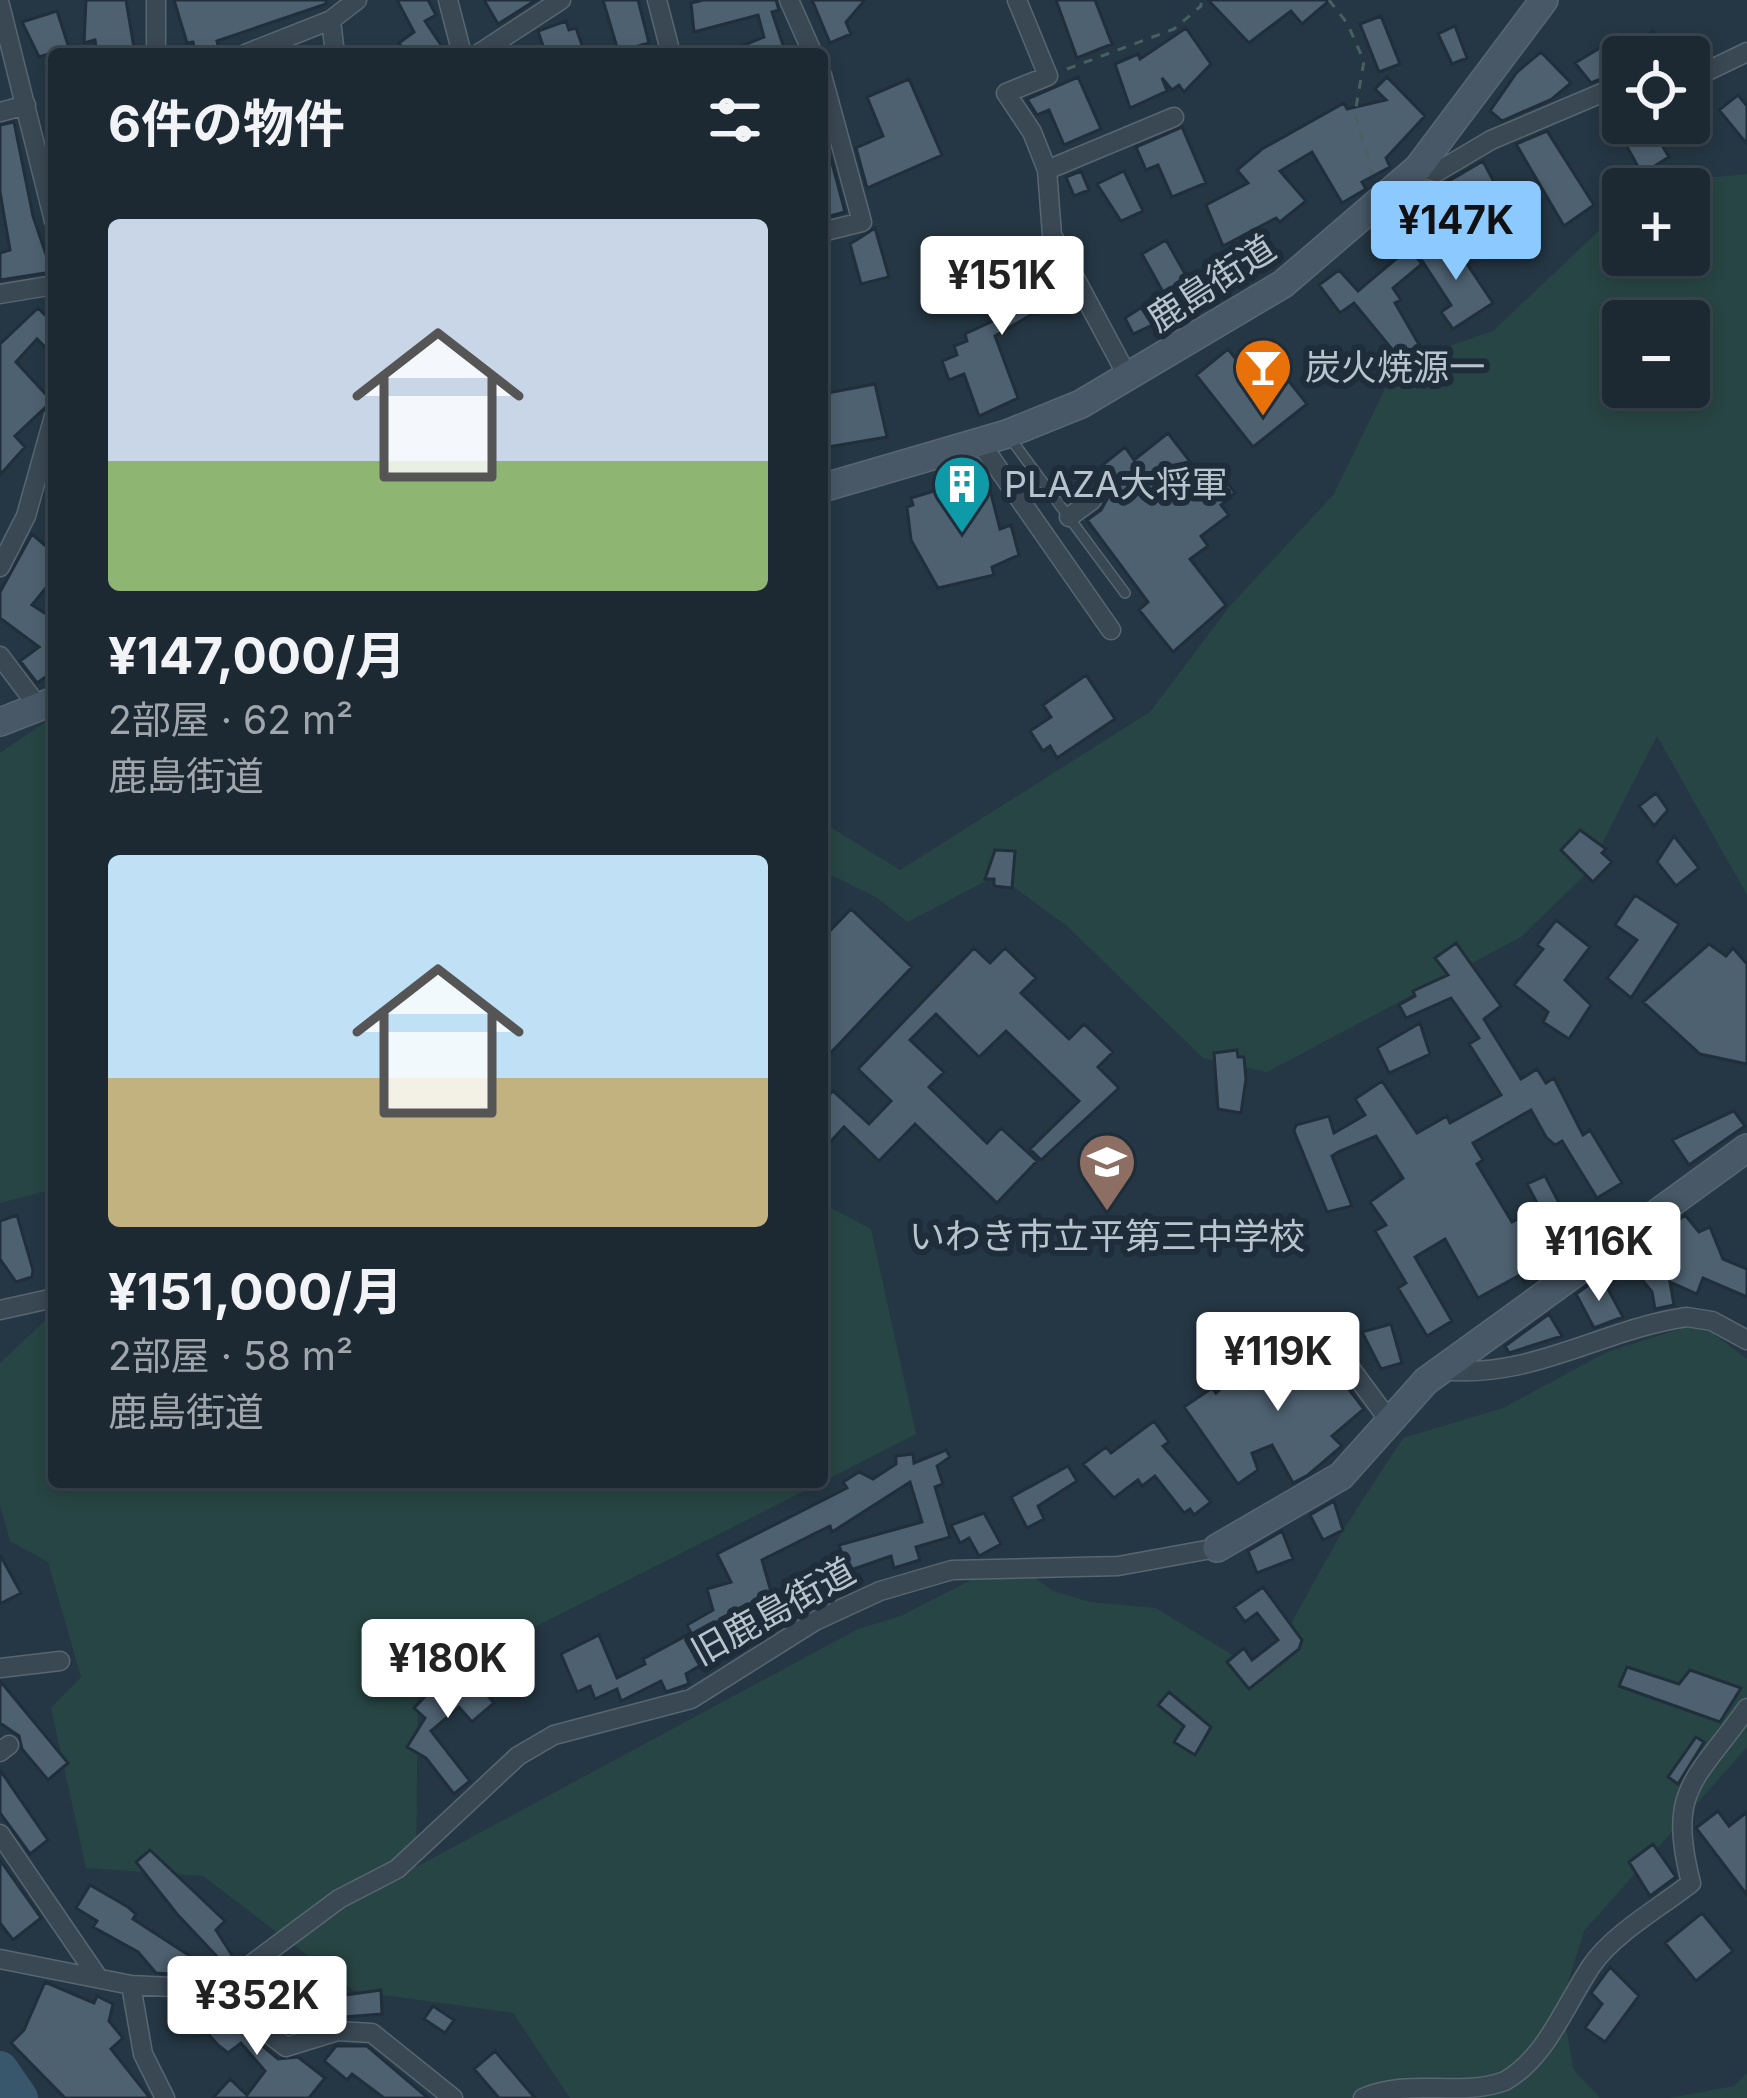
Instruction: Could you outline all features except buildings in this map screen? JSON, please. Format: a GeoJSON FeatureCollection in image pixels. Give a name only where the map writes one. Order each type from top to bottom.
{"type":"FeatureCollection","features":[{"type":"Feature","properties":{"kind":"street"},"geometry":{"type":"LineString","coordinates":[[156,0],[156,48]]}},
{"type":"Feature","properties":{"kind":"street"},"geometry":{"type":"LineString","coordinates":[[260,48],[331,20],[357,0]]}},
{"type":"Feature","properties":{"kind":"street"},"geometry":{"type":"LineString","coordinates":[[448,0],[460,48]]}},
{"type":"Feature","properties":{"kind":"street"},"geometry":{"type":"LineString","coordinates":[[487,48],[561,0]]}},
{"type":"Feature","properties":{"kind":"street"},"geometry":{"type":"LineString","coordinates":[[657,0],[669,48]]}},
{"type":"Feature","properties":{"kind":"street"},"geometry":{"type":"LineString","coordinates":[[789,0],[810,48]]}},
{"type":"Feature","properties":{"kind":"street"},"geometry":{"type":"LineString","coordinates":[[1017,0],[1048,76],[1006,93],[1032,132],[1047,170],[1052,235],[1128,377]]}},
{"type":"Feature","properties":{"kind":"street","name":"鹿島街道"},"geometry":{"type":"LineString","coordinates":[[828,486],[993,437],[1082,404],[1283,284],[1384,202],[1418,168],[1544,0]]}},
{"type":"Feature","properties":{"kind":"street"},"geometry":{"type":"LineString","coordinates":[[0,5],[48,196]]}},
{"type":"Feature","properties":{"kind":"street"},"geometry":{"type":"LineString","coordinates":[[331,20],[334,48]]}},
{"type":"Feature","properties":{"kind":"street"},"geometry":{"type":"LineString","coordinates":[[1710,70],[1747,52]]}},
{"type":"Feature","properties":{"kind":"street"},"geometry":{"type":"LineString","coordinates":[[1418,168],[1437,172],[1491,140],[1602,93]]}},
{"type":"Feature","properties":{"kind":"street"},"geometry":{"type":"LineString","coordinates":[[828,103],[862,222],[828,230]]}},
{"type":"Feature","properties":{"kind":"street"},"geometry":{"type":"LineString","coordinates":[[0,112],[26,105]]}},
{"type":"Feature","properties":{"kind":"street"},"geometry":{"type":"LineString","coordinates":[[1047,170],[1174,117]]}},
{"type":"Feature","properties":{"kind":"street"},"geometry":{"type":"LineString","coordinates":[[0,294],[48,286]]}},
{"type":"Feature","properties":{"kind":"street"},"geometry":{"type":"LineString","coordinates":[[0,567],[26,515],[48,437]]}},
{"type":"Feature","properties":{"kind":"street"},"geometry":{"type":"LineString","coordinates":[[993,437],[1111,630]]}},
{"type":"Feature","properties":{"kind":"street"},"geometry":{"type":"LineString","coordinates":[[1069,517],[1098,497]]}},
{"type":"Feature","properties":{"kind":"street"},"geometry":{"type":"LineString","coordinates":[[0,656],[46,703],[0,722]]}},
{"type":"Feature","properties":{"kind":"street","name":"旧鹿島街道"},"geometry":{"type":"LineString","coordinates":[[0,1959],[131,1984],[190,1988],[230,1976],[339,1899],[398,1869],[518,1756],[554,1736],[691,1699],[815,1621],[880,1591],[952,1570],[1118,1566],[1216,1548],[1341,1476],[1388,1419],[1441,1370],[1747,1148]]}},
{"type":"Feature","properties":{"kind":"street"},"geometry":{"type":"LineString","coordinates":[[0,1310],[48,1299]]}},
{"type":"Feature","properties":{"kind":"street"},"geometry":{"type":"LineString","coordinates":[[1441,1370],[1474,1373],[1541,1362],[1687,1317],[1712,1321],[1747,1340]]}},
{"type":"Feature","properties":{"kind":"street"},"geometry":{"type":"LineString","coordinates":[[1329,1339],[1388,1419]]}},
{"type":"Feature","properties":{"kind":"street"},"geometry":{"type":"LineString","coordinates":[[0,1668],[60,1661]]}},
{"type":"Feature","properties":{"kind":"street"},"geometry":{"type":"LineString","coordinates":[[1363,2098],[1399,2086],[1474,2093],[1508,2080],[1533,2058],[1594,1961],[1691,1883],[1680,1839],[1680,1806],[1747,1708]]}},
{"type":"Feature","properties":{"kind":"street"},"geometry":{"type":"LineString","coordinates":[[0,1834],[97,1976]]}},
{"type":"Feature","properties":{"kind":"street"},"geometry":{"type":"LineString","coordinates":[[230,1976],[274,2041],[286,2047],[338,2031],[372,2033],[453,2098]]}},
{"type":"Feature","properties":{"kind":"street"},"geometry":{"type":"LineString","coordinates":[[131,1984],[143,2054],[165,2098]]}},
{"type":"Feature","properties":{"kind":"lane"},"geometry":{"type":"LineString","coordinates":[[993,437],[1069,517],[1125,593]]}},
{"type":"Feature","properties":{"kind":"path"},"geometry":{"type":"LineString","coordinates":[[1048,76],[1174,28],[1201,6],[1201,0]]}},
{"type":"Feature","properties":{"kind":"path"},"geometry":{"type":"LineString","coordinates":[[1329,0],[1347,23],[1364,61],[1355,113],[1384,202]]}},
{"type":"Feature","properties":{"kind":"green space"},"geometry":{"type":"Polygon","coordinates":[[[1747,174],[1747,895],[1657,736],[1587,873],[1521,937],[1267,1072],[1203,1058],[1067,926],[997,875],[908,922],[876,897],[828,875],[828,826],[900,870],[1150,712],[1229,607],[1334,494],[1397,364],[1493,331],[1602,228],[1602,276],[1710,276],[1710,177],[1747,174]]]}},
{"type":"Feature","properties":{"kind":"green space"},"geometry":{"type":"Polygon","coordinates":[[[48,720],[48,1191],[0,1203],[0,753],[48,720]]]}},
{"type":"Feature","properties":{"kind":"green space"},"geometry":{"type":"Polygon","coordinates":[[[828,1206],[871,1229],[916,1434],[828,1479],[828,1206]]]}},
{"type":"Feature","properties":{"kind":"green space"},"geometry":{"type":"Polygon","coordinates":[[[48,1318],[48,1488],[810,1488],[418,1686],[416,1867],[858,1629],[901,1616],[994,1568],[1026,1571],[1053,1591],[1090,1602],[1156,1608],[1263,1674],[1343,1530],[1403,1438],[1503,1408],[1607,1352],[1699,1323],[1747,1359],[1747,1747],[1584,1931],[1562,2001],[1573,2069],[1600,2098],[570,2098],[513,2013],[354,1991],[203,1876],[86,1868],[51,1708],[81,1677],[48,1562],[10,1541],[0,1505],[0,1363],[48,1318]]]}},
{"type":"Feature","properties":{"kind":"green space"},"geometry":{"type":"Polygon","coordinates":[[[1747,2073],[1747,2098],[1669,2098],[1734,2086],[1747,2073]]]}},
{"type":"Feature","properties":{"kind":"waterway"},"geometry":{"type":"LineString","coordinates":[[0,2069],[20,2098]]}},
{"type":"Feature","properties":{"kind":"place","name":"炭火焼源一"},"geometry":{"type":"Point","coordinates":[1263,418]}},
{"type":"Feature","properties":{"kind":"place","name":"PLAZA大将軍"},"geometry":{"type":"Point","coordinates":[962,535]}},
{"type":"Feature","properties":{"kind":"place","name":"いわき市立平第三中学校"},"geometry":{"type":"Point","coordinates":[1107,1213]}}]}
